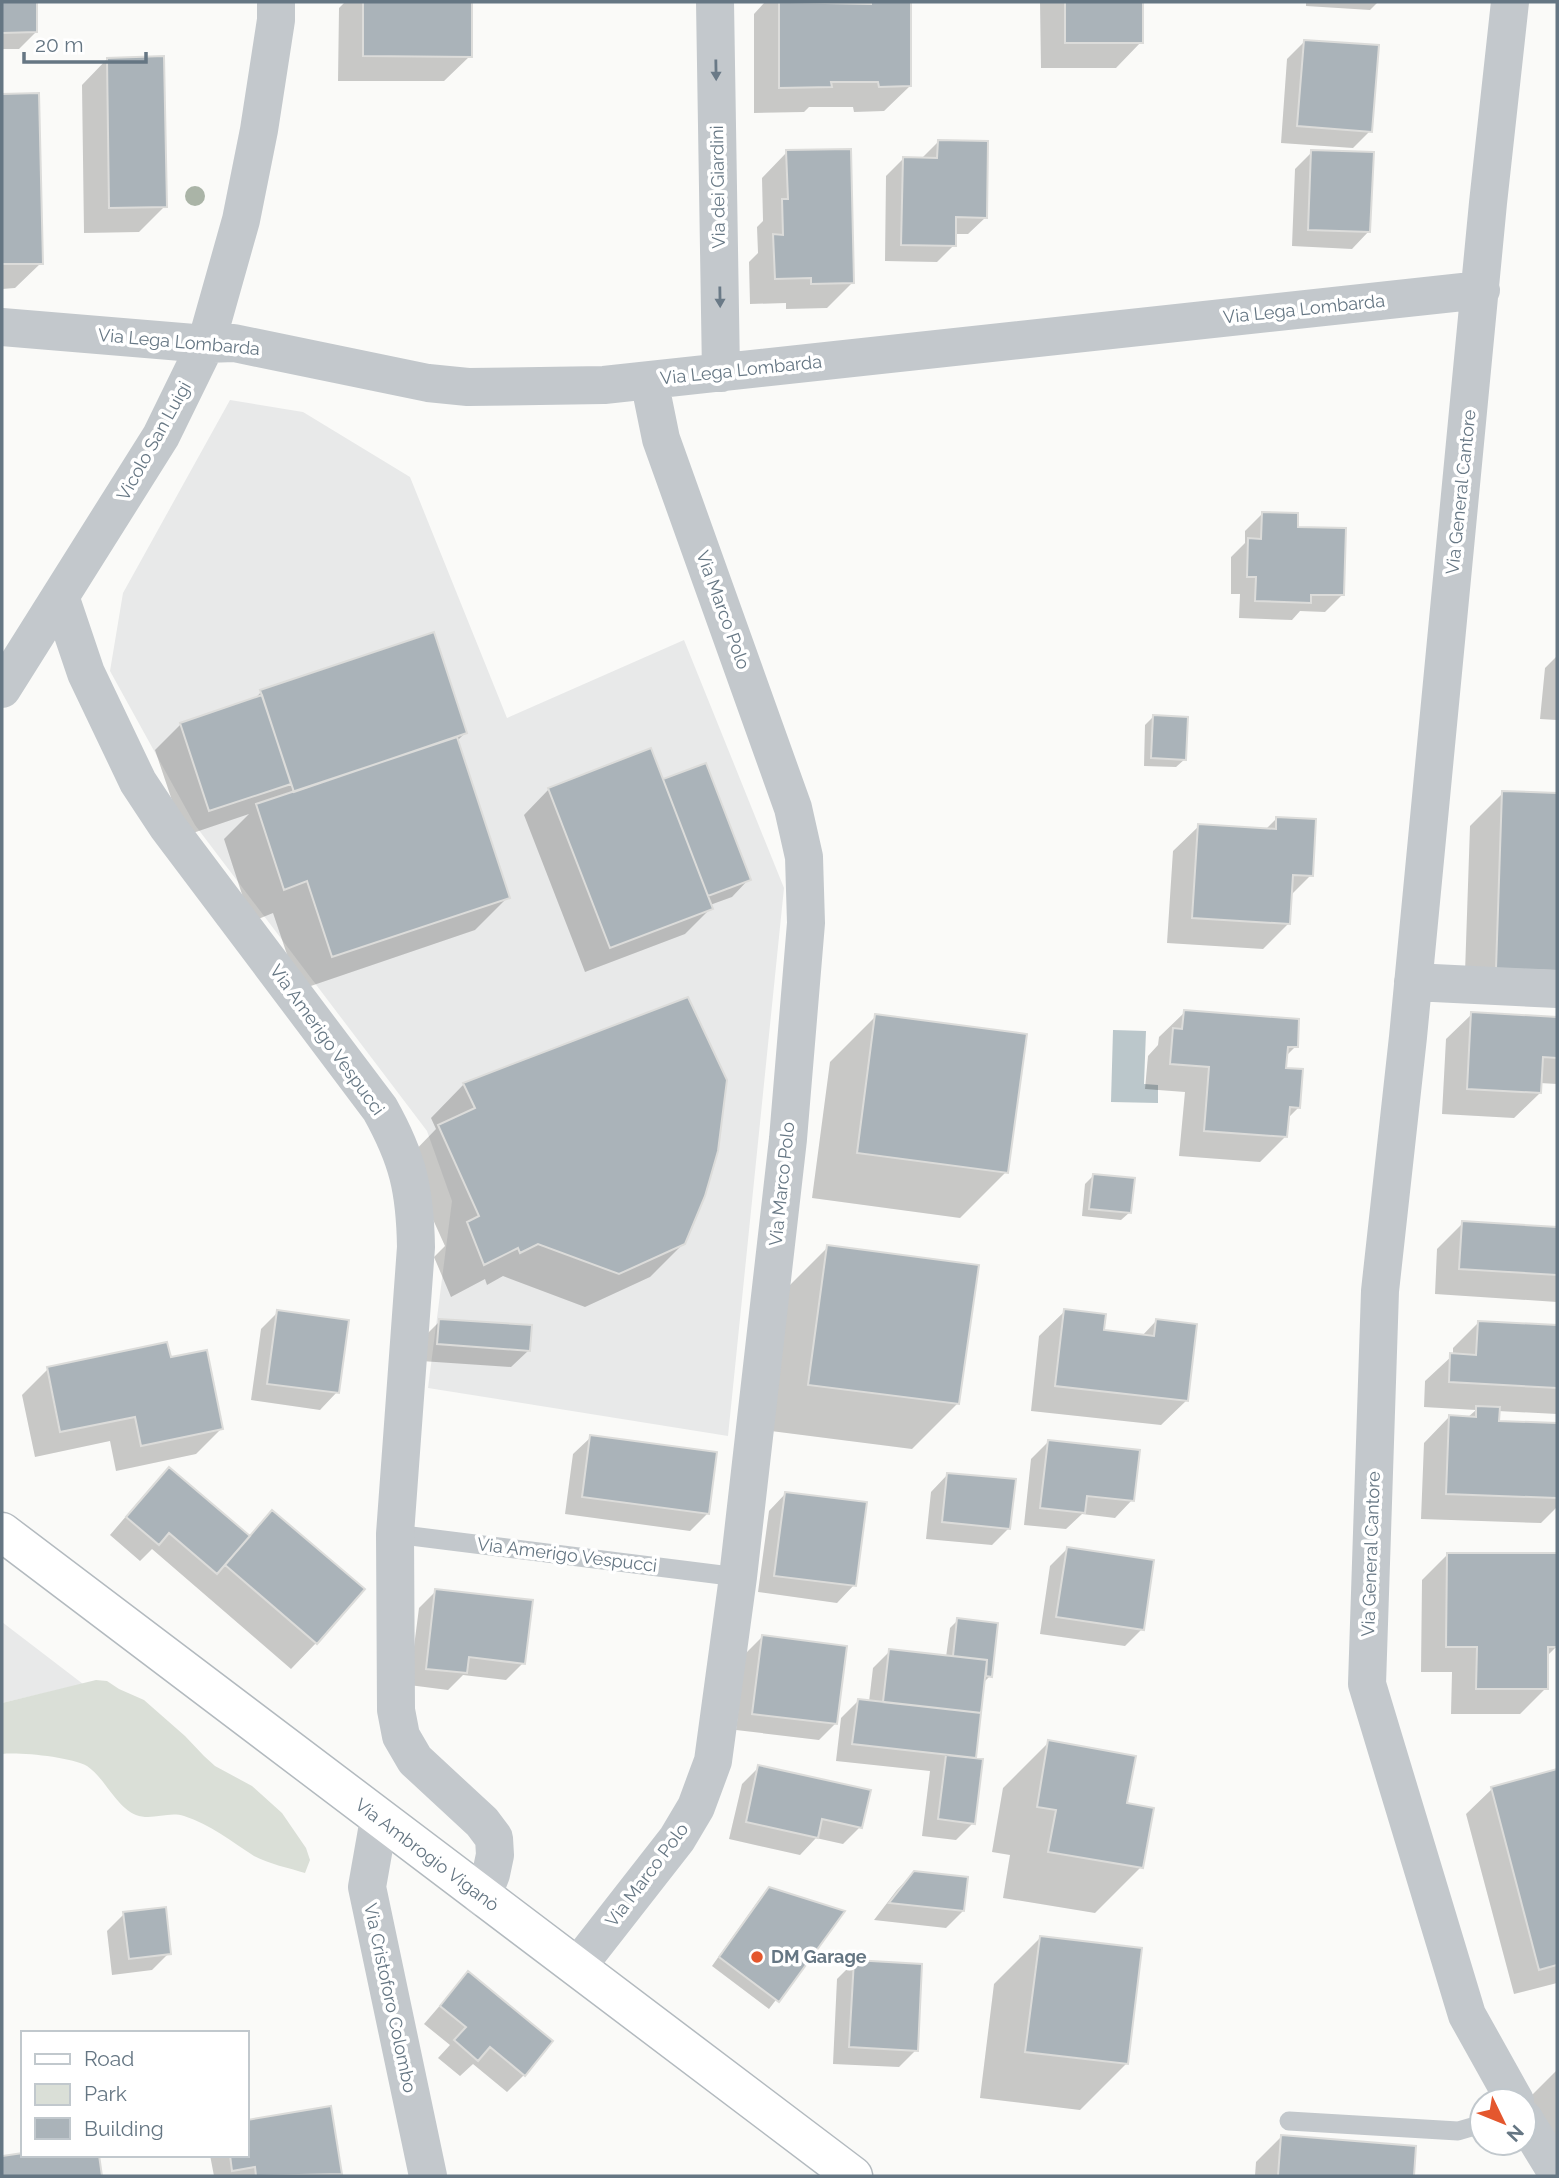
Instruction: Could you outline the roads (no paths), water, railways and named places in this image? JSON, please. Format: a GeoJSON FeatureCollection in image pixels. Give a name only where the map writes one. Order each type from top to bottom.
{"type":"FeatureCollection","features":[{"type":"Feature","properties":{"kind":"main road","name":"Via Ambrogio Viganò"},"geometry":{"type":"LineString","coordinates":[[2,1532],[853,2176]]}},
{"type":"Feature","properties":{"kind":"street","name":"Vicolo San Luigi"},"geometry":{"type":"LineString","coordinates":[[2,689],[161,436],[206,344],[241,220],[261,117],[276,20],[275,2]]}},
{"type":"Feature","properties":{"kind":"street","name":"Via dei Giardini"},"geometry":{"type":"LineString","coordinates":[[715,2],[721,373]]}},
{"type":"Feature","properties":{"kind":"street","name":"Via General Cantore"},"geometry":{"type":"LineString","coordinates":[[1507,2087],[1467,2015],[1367,1685],[1380,1291],[1510,2]]}},
{"type":"Feature","properties":{"kind":"street","name":"Via Lega Lombarda"},"geometry":{"type":"LineString","coordinates":[[2,327],[234,344],[428,383],[468,387],[604,385],[1481,290]]}},
{"type":"Feature","properties":{"kind":"street","name":"Via Marco Polo"},"geometry":{"type":"LineString","coordinates":[[577,1967],[677,1839],[696,1807],[713,1761],[738,1577],[788,1139],[806,923],[804,857],[793,808],[662,439],[649,380]]}},
{"type":"Feature","properties":{"kind":"street","name":"Via Amerigo Vespucci"},"geometry":{"type":"LineString","coordinates":[[61,599],[86,673],[138,782],[167,826],[380,1109],[395,1136],[409,1176],[415,1206],[416,1247],[395,1534],[396,1710],[401,1736],[415,1760],[482,1822],[494,1838],[495,1855],[482,1896]]}},
{"type":"Feature","properties":{"kind":"street"},"geometry":{"type":"LineString","coordinates":[[1413,982],[1557,989]]}},
{"type":"Feature","properties":{"kind":"street","name":"Via Cristoforo Colombo"},"geometry":{"type":"LineString","coordinates":[[379,1819],[367,1887],[428,2176]]}},
{"type":"Feature","properties":{"kind":"street"},"geometry":{"type":"LineString","coordinates":[[1538,2142],[1557,2173]]}},
{"type":"Feature","properties":{"kind":"lane","name":"Via Amerigo Vespucci"},"geometry":{"type":"LineString","coordinates":[[395,1534],[738,1577]]}},
{"type":"Feature","properties":{"kind":"lane"},"geometry":{"type":"LineString","coordinates":[[1289,2121],[1458,2131],[1468,2128]]}},
{"type":"Feature","properties":{"kind":"place","name":"DM Garage"},"geometry":{"type":"Point","coordinates":[757,1957]}}]}
